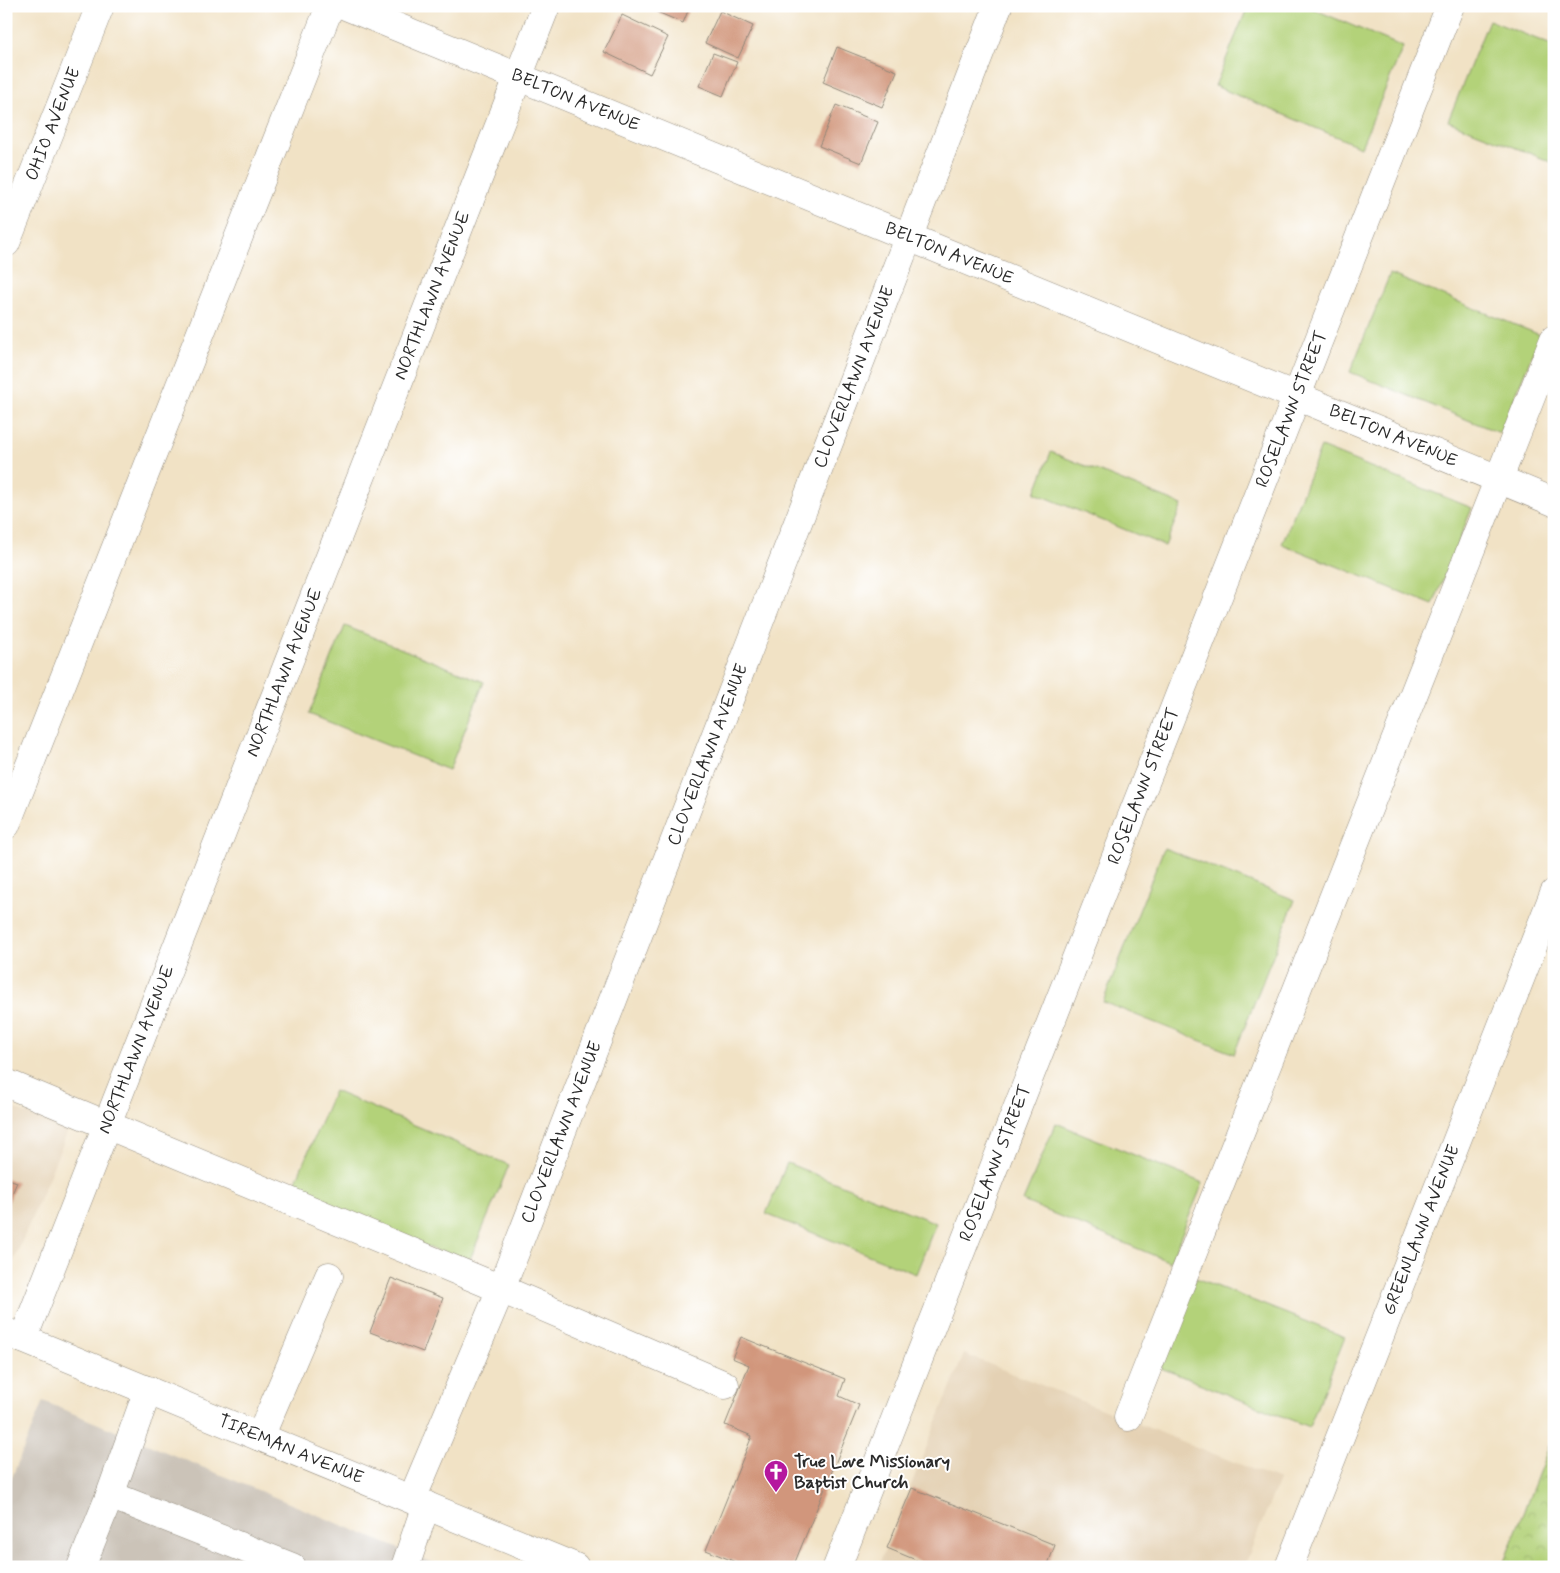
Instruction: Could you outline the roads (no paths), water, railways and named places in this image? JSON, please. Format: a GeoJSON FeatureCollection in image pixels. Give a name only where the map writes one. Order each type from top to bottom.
{"type":"FeatureCollection","features":[{"type":"Feature","properties":{"kind":"street","name":"OHIO AVENUE"},"geometry":{"type":"LineString","coordinates":[[6,244],[100,6]]}},
{"type":"Feature","properties":{"kind":"street"},"geometry":{"type":"LineString","coordinates":[[6,826],[330,6]]}},
{"type":"Feature","properties":{"kind":"street","name":"BELTON AVENUE"},"geometry":{"type":"LineString","coordinates":[[346,6],[1554,502]]}},
{"type":"Feature","properties":{"kind":"street","name":"NORTHLAWN AVENUE"},"geometry":{"type":"LineString","coordinates":[[15,1335],[107,1125],[546,6]]}},
{"type":"Feature","properties":{"kind":"street","name":"CLOVERLAWN AVENUE"},"geometry":{"type":"LineString","coordinates":[[405,1567],[419,1502],[998,6]]}},
{"type":"Feature","properties":{"kind":"street","name":"ROSELAWN STREET"},"geometry":{"type":"LineString","coordinates":[[837,1567],[1450,6]]}},
{"type":"Feature","properties":{"kind":"street"},"geometry":{"type":"LineString","coordinates":[[1128,1417],[1554,339]]}},
{"type":"Feature","properties":{"kind":"street","name":"GREENLAWN AVENUE"},"geometry":{"type":"LineString","coordinates":[[1289,1567],[1554,893]]}},
{"type":"Feature","properties":{"kind":"street"},"geometry":{"type":"LineString","coordinates":[[6,1083],[501,1289],[725,1385]]}},
{"type":"Feature","properties":{"kind":"street"},"geometry":{"type":"LineString","coordinates":[[260,1437],[329,1276]]}},
{"type":"Feature","properties":{"kind":"street","name":"TIREMAN AVENUE"},"geometry":{"type":"LineString","coordinates":[[15,1335],[575,1567]]}},
{"type":"Feature","properties":{"kind":"street"},"geometry":{"type":"LineString","coordinates":[[81,1567],[110,1496],[148,1390]]}},
{"type":"Feature","properties":{"kind":"street"},"geometry":{"type":"LineString","coordinates":[[110,1496],[292,1567]]}},
{"type":"Feature","properties":{"kind":"place","name":"True Love Missionary Baptist Church"},"geometry":{"type":"Point","coordinates":[776,1493]}}]}
